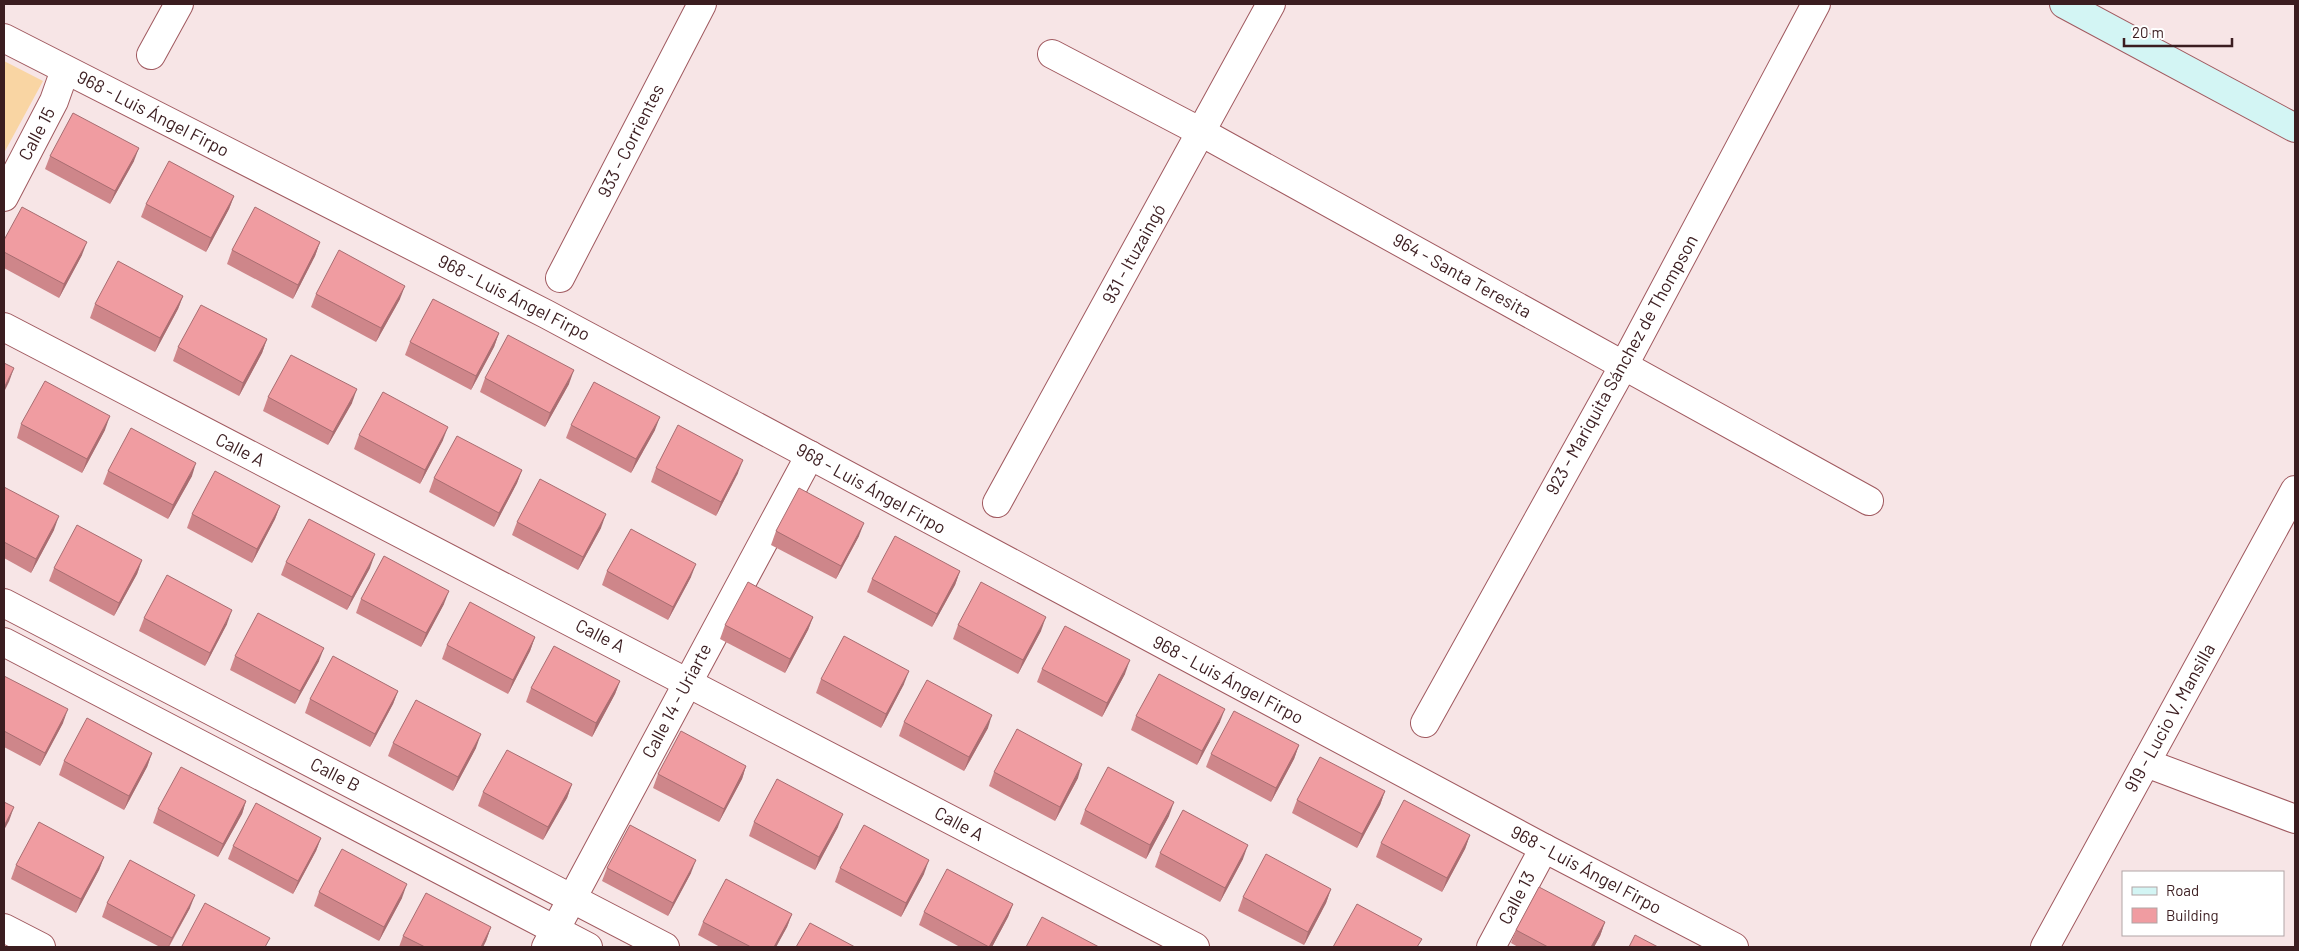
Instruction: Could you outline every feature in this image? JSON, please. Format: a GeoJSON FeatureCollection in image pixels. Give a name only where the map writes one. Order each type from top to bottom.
{"type":"FeatureCollection","features":[{"type":"Feature","properties":{"kind":"main road"},"geometry":{"type":"LineString","coordinates":[[2064,4],[2295,128]]}},
{"type":"Feature","properties":{"kind":"street"},"geometry":{"type":"LineString","coordinates":[[150,55],[179,4]]}},
{"type":"Feature","properties":{"kind":"street","name":"933 - Corrientes"},"geometry":{"type":"LineString","coordinates":[[560,278],[702,4]]}},
{"type":"Feature","properties":{"kind":"street","name":"931 - Ituzaingó"},"geometry":{"type":"LineString","coordinates":[[997,503],[1271,4]]}},
{"type":"Feature","properties":{"kind":"street","name":"923 - Mariquita Sánchez de Thompson"},"geometry":{"type":"LineString","coordinates":[[1425,724],[1624,365],[1816,4]]}},
{"type":"Feature","properties":{"kind":"street","name":"968 - Luis Ángel Firpo"},"geometry":{"type":"LineString","coordinates":[[4,38],[537,310],[1544,848],[1734,947]]}},
{"type":"Feature","properties":{"kind":"street","name":"964 - Santa Teresita"},"geometry":{"type":"LineString","coordinates":[[1052,54],[1201,132],[1869,501]]}},
{"type":"Feature","properties":{"kind":"street","name":"Calle 15"},"geometry":{"type":"LineString","coordinates":[[4,197],[54,101],[65,70]]}},
{"type":"Feature","properties":{"kind":"street","name":"Calle A"},"geometry":{"type":"LineString","coordinates":[[4,327],[1194,947]]}},
{"type":"Feature","properties":{"kind":"street","name":"Calle 14 - Uriarte"},"geometry":{"type":"LineString","coordinates":[[550,939],[686,681],[810,455]]}},
{"type":"Feature","properties":{"kind":"street","name":"919 - Lucio V. Mansilla"},"geometry":{"type":"LineString","coordinates":[[2045,947],[2295,490]]}},
{"type":"Feature","properties":{"kind":"street","name":"Calle B"},"geometry":{"type":"LineString","coordinates":[[4,603],[665,947]]}},
{"type":"Feature","properties":{"kind":"street","name":"Calle B"},"geometry":{"type":"LineString","coordinates":[[4,642],[550,939],[588,947]]}},
{"type":"Feature","properties":{"kind":"street"},"geometry":{"type":"LineString","coordinates":[[2146,763],[2295,819]]}},
{"type":"Feature","properties":{"kind":"street","name":"Calle 13"},"geometry":{"type":"LineString","coordinates":[[1491,947],[1544,848]]}},
{"type":"Feature","properties":{"kind":"street"},"geometry":{"type":"LineString","coordinates":[[4,928],[41,947]]}},
{"type":"Feature","properties":{"kind":"shaded area"},"geometry":{"type":"Polygon","coordinates":[[[4,61],[43,81],[4,153],[4,61]]]}},
{"type":"Feature","properties":{"kind":"building"},"geometry":{"type":"Polygon","coordinates":[[[73,113],[139,148],[115,191],[50,156],[73,113]]]}},
{"type":"Feature","properties":{"kind":"building"},"geometry":{"type":"Polygon","coordinates":[[[169,161],[234,196],[211,238],[146,204],[169,161]]]}},
{"type":"Feature","properties":{"kind":"building"},"geometry":{"type":"Polygon","coordinates":[[[22,207],[87,242],[64,284],[4,252],[4,240],[22,207]]]}},
{"type":"Feature","properties":{"kind":"building"},"geometry":{"type":"Polygon","coordinates":[[[255,207],[320,242],[298,285],[232,250],[255,207]]]}},
{"type":"Feature","properties":{"kind":"building"},"geometry":{"type":"Polygon","coordinates":[[[339,250],[405,286],[381,328],[316,294],[339,250]]]}},
{"type":"Feature","properties":{"kind":"building"},"geometry":{"type":"Polygon","coordinates":[[[118,261],[183,296],[160,338],[95,304],[118,261]]]}},
{"type":"Feature","properties":{"kind":"building"},"geometry":{"type":"Polygon","coordinates":[[[433,299],[499,333],[476,376],[410,342],[433,299]]]}},
{"type":"Feature","properties":{"kind":"building"},"geometry":{"type":"Polygon","coordinates":[[[201,305],[267,339],[243,383],[178,347],[201,305]]]}},
{"type":"Feature","properties":{"kind":"building"},"geometry":{"type":"Polygon","coordinates":[[[508,335],[574,370],[550,413],[485,378],[508,335]]]}},
{"type":"Feature","properties":{"kind":"building"},"geometry":{"type":"Polygon","coordinates":[[[291,355],[357,389],[333,432],[268,397],[291,355]]]}},
{"type":"Feature","properties":{"kind":"building"},"geometry":{"type":"Polygon","coordinates":[[[4,363],[14,368],[4,388],[4,363]]]}},
{"type":"Feature","properties":{"kind":"building"},"geometry":{"type":"Polygon","coordinates":[[[45,381],[110,416],[87,459],[21,424],[45,381]]]}},
{"type":"Feature","properties":{"kind":"building"},"geometry":{"type":"Polygon","coordinates":[[[594,382],[660,417],[636,459],[571,425],[594,382]]]}},
{"type":"Feature","properties":{"kind":"building"},"geometry":{"type":"Polygon","coordinates":[[[383,392],[448,427],[425,470],[359,435],[383,392]]]}},
{"type":"Feature","properties":{"kind":"building"},"geometry":{"type":"Polygon","coordinates":[[[678,425],[743,460],[721,502],[656,468],[678,425]]]}},
{"type":"Feature","properties":{"kind":"building"},"geometry":{"type":"Polygon","coordinates":[[[131,428],[196,463],[173,505],[108,471],[131,428]]]}},
{"type":"Feature","properties":{"kind":"building"},"geometry":{"type":"Polygon","coordinates":[[[457,436],[522,470],[499,513],[434,478],[457,436]]]}},
{"type":"Feature","properties":{"kind":"building"},"geometry":{"type":"Polygon","coordinates":[[[215,471],[280,506],[257,549],[192,514],[215,471]]]}},
{"type":"Feature","properties":{"kind":"building"},"geometry":{"type":"Polygon","coordinates":[[[540,479],[606,514],[583,557],[517,522],[540,479]]]}},
{"type":"Feature","properties":{"kind":"building"},"geometry":{"type":"Polygon","coordinates":[[[4,487],[59,516],[36,559],[4,542],[4,487]]]}},
{"type":"Feature","properties":{"kind":"building"},"geometry":{"type":"Polygon","coordinates":[[[799,488],[864,523],[841,566],[776,531],[799,488]]]}},
{"type":"Feature","properties":{"kind":"building"},"geometry":{"type":"Polygon","coordinates":[[[309,519],[375,554],[352,597],[286,562],[309,519]]]}},
{"type":"Feature","properties":{"kind":"building"},"geometry":{"type":"Polygon","coordinates":[[[77,525],[142,560],[119,603],[54,568],[77,525]]]}},
{"type":"Feature","properties":{"kind":"building"},"geometry":{"type":"Polygon","coordinates":[[[631,529],[696,564],[673,607],[607,571],[631,529]]]}},
{"type":"Feature","properties":{"kind":"building"},"geometry":{"type":"Polygon","coordinates":[[[895,536],[960,571],[937,614],[872,579],[895,536]]]}},
{"type":"Feature","properties":{"kind":"building"},"geometry":{"type":"Polygon","coordinates":[[[384,556],[449,591],[426,633],[361,599],[384,556]]]}},
{"type":"Feature","properties":{"kind":"building"},"geometry":{"type":"Polygon","coordinates":[[[167,575],[232,610],[210,653],[144,618],[167,575]]]}},
{"type":"Feature","properties":{"kind":"building"},"geometry":{"type":"Polygon","coordinates":[[[748,582],[813,617],[790,659],[725,625],[748,582]]]}},
{"type":"Feature","properties":{"kind":"building"},"geometry":{"type":"Polygon","coordinates":[[[981,582],[1046,617],[1023,660],[958,625],[981,582]]]}},
{"type":"Feature","properties":{"kind":"building"},"geometry":{"type":"Polygon","coordinates":[[[470,602],[535,637],[513,680],[447,645],[470,602]]]}},
{"type":"Feature","properties":{"kind":"building"},"geometry":{"type":"Polygon","coordinates":[[[258,613],[324,648],[300,691],[235,656],[258,613]]]}},
{"type":"Feature","properties":{"kind":"building"},"geometry":{"type":"Polygon","coordinates":[[[1065,626],[1130,660],[1107,703],[1042,669],[1065,626]]]}},
{"type":"Feature","properties":{"kind":"building"},"geometry":{"type":"Polygon","coordinates":[[[844,636],[909,671],[886,714],[821,679],[844,636]]]}},
{"type":"Feature","properties":{"kind":"building"},"geometry":{"type":"Polygon","coordinates":[[[554,646],[620,681],[596,723],[531,688],[554,646]]]}},
{"type":"Feature","properties":{"kind":"building"},"geometry":{"type":"Polygon","coordinates":[[[333,656],[398,691],[375,734],[310,699],[333,656]]]}},
{"type":"Feature","properties":{"kind":"building"},"geometry":{"type":"Polygon","coordinates":[[[1159,674],[1225,709],[1202,751],[1136,716],[1159,674]]]}},
{"type":"Feature","properties":{"kind":"building"},"geometry":{"type":"Polygon","coordinates":[[[4,676],[68,709],[45,753],[4,731],[4,676]]]}},
{"type":"Feature","properties":{"kind":"building"},"geometry":{"type":"Polygon","coordinates":[[[927,680],[992,715],[969,757],[904,722],[927,680]]]}},
{"type":"Feature","properties":{"kind":"building"},"geometry":{"type":"Polygon","coordinates":[[[416,700],[481,734],[458,777],[393,743],[416,700]]]}},
{"type":"Feature","properties":{"kind":"building"},"geometry":{"type":"Polygon","coordinates":[[[1234,711],[1299,745],[1276,788],[1211,754],[1234,711]]]}},
{"type":"Feature","properties":{"kind":"building"},"geometry":{"type":"Polygon","coordinates":[[[87,718],[152,753],[129,796],[64,761],[87,718]]]}},
{"type":"Feature","properties":{"kind":"building"},"geometry":{"type":"Polygon","coordinates":[[[1017,729],[1082,764],[1060,807],[994,772],[1017,729]]]}},
{"type":"Feature","properties":{"kind":"building"},"geometry":{"type":"Polygon","coordinates":[[[681,731],[746,766],[724,809],[658,774],[681,731]]]}},
{"type":"Feature","properties":{"kind":"building"},"geometry":{"type":"Polygon","coordinates":[[[507,750],[572,784],[548,827],[483,792],[507,750]]]}},
{"type":"Feature","properties":{"kind":"building"},"geometry":{"type":"Polygon","coordinates":[[[1320,757],[1385,791],[1362,834],[1297,800],[1320,757]]]}},
{"type":"Feature","properties":{"kind":"building"},"geometry":{"type":"Polygon","coordinates":[[[181,767],[246,801],[223,844],[158,809],[181,767]]]}},
{"type":"Feature","properties":{"kind":"building"},"geometry":{"type":"Polygon","coordinates":[[[1108,767],[1174,802],[1150,845],[1085,810],[1108,767]]]}},
{"type":"Feature","properties":{"kind":"building"},"geometry":{"type":"Polygon","coordinates":[[[777,779],[843,814],[819,857],[754,822],[777,779]]]}},
{"type":"Feature","properties":{"kind":"building"},"geometry":{"type":"Polygon","coordinates":[[[1404,800],[1470,835],[1447,878],[1381,843],[1404,800]]]}},
{"type":"Feature","properties":{"kind":"building"},"geometry":{"type":"Polygon","coordinates":[[[4,802],[14,807],[4,826],[4,802]]]}},
{"type":"Feature","properties":{"kind":"building"},"geometry":{"type":"Polygon","coordinates":[[[256,803],[321,838],[298,881],[233,846],[256,803]]]}},
{"type":"Feature","properties":{"kind":"building"},"geometry":{"type":"Polygon","coordinates":[[[1183,810],[1248,845],[1225,888],[1160,853],[1183,810]]]}},
{"type":"Feature","properties":{"kind":"building"},"geometry":{"type":"Polygon","coordinates":[[[39,822],[104,857],[81,899],[16,865],[39,822]]]}},
{"type":"Feature","properties":{"kind":"building"},"geometry":{"type":"Polygon","coordinates":[[[630,825],[696,860],[673,903],[607,868],[630,825]]]}},
{"type":"Feature","properties":{"kind":"building"},"geometry":{"type":"Polygon","coordinates":[[[864,825],[929,860],[906,903],[840,868],[864,825]]]}},
{"type":"Feature","properties":{"kind":"building"},"geometry":{"type":"Polygon","coordinates":[[[342,849],[407,884],[384,927],[319,892],[342,849]]]}},
{"type":"Feature","properties":{"kind":"building"},"geometry":{"type":"Polygon","coordinates":[[[1266,854],[1331,889],[1308,932],[1243,897],[1266,854]]]}},
{"type":"Feature","properties":{"kind":"building"},"geometry":{"type":"Polygon","coordinates":[[[130,860],[195,895],[172,938],[107,903],[130,860]]]}},
{"type":"Feature","properties":{"kind":"building"},"geometry":{"type":"Polygon","coordinates":[[[947,869],[1013,904],[989,947],[924,912],[947,869]]]}},
{"type":"Feature","properties":{"kind":"building"},"geometry":{"type":"Polygon","coordinates":[[[726,879],[792,914],[774,947],[751,947],[703,922],[726,879]]]}},
{"type":"Feature","properties":{"kind":"building"},"geometry":{"type":"Polygon","coordinates":[[[1539,887],[1605,922],[1591,947],[1548,947],[1516,930],[1539,887]]]}},
{"type":"Feature","properties":{"kind":"building"},"geometry":{"type":"Polygon","coordinates":[[[426,893],[491,927],[481,947],[425,947],[403,936],[426,893]]]}},
{"type":"Feature","properties":{"kind":"building"},"geometry":{"type":"Polygon","coordinates":[[[205,903],[270,938],[265,947],[182,946],[205,903]]]}},
{"type":"Feature","properties":{"kind":"building"},"geometry":{"type":"Polygon","coordinates":[[[1357,904],[1422,939],[1417,947],[1333,947],[1357,904]]]}},
{"type":"Feature","properties":{"kind":"building"},"geometry":{"type":"Polygon","coordinates":[[[1042,917],[1099,947],[1026,947],[1042,917]]]}},
{"type":"Feature","properties":{"kind":"building"},"geometry":{"type":"Polygon","coordinates":[[[810,923],[855,947],[796,947],[810,923]]]}},
{"type":"Feature","properties":{"kind":"building"},"geometry":{"type":"Polygon","coordinates":[[[1635,935],[1658,947],[1629,947],[1635,935]]]}}]}
